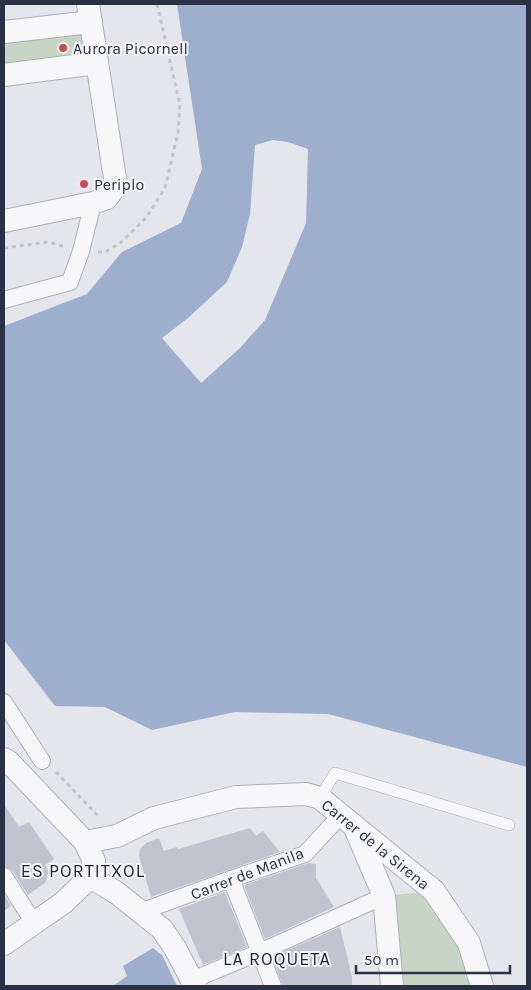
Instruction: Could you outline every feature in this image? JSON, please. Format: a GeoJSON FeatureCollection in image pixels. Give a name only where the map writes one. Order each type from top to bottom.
{"type":"FeatureCollection","features":[{"type":"Feature","properties":{"kind":"street"},"geometry":{"type":"LineString","coordinates":[[4,32],[89,13],[116,185],[107,198],[92,203],[4,222]]}},
{"type":"Feature","properties":{"kind":"street"},"geometry":{"type":"LineString","coordinates":[[4,75],[97,63]]}},
{"type":"Feature","properties":{"kind":"street"},"geometry":{"type":"LineString","coordinates":[[4,300],[70,282],[81,251],[92,203]]}},
{"type":"Feature","properties":{"kind":"street"},"geometry":{"type":"LineString","coordinates":[[4,702],[42,761]]}},
{"type":"Feature","properties":{"kind":"street"},"geometry":{"type":"LineString","coordinates":[[4,759],[92,841],[94,861],[90,877],[63,903],[4,944]]}},
{"type":"Feature","properties":{"kind":"street","name":"Carrer de la Sirena"},"geometry":{"type":"LineString","coordinates":[[92,841],[117,836],[154,818],[236,797],[306,794],[320,798],[434,891],[469,943],[482,986]]}},
{"type":"Feature","properties":{"kind":"street"},"geometry":{"type":"LineString","coordinates":[[348,820],[384,896],[392,986]]}},
{"type":"Feature","properties":{"kind":"street","name":"Carrer de Manila"},"geometry":{"type":"LineString","coordinates":[[140,912],[305,854],[348,820]]}},
{"type":"Feature","properties":{"kind":"street"},"geometry":{"type":"LineString","coordinates":[[4,876],[34,923]]}},
{"type":"Feature","properties":{"kind":"street"},"geometry":{"type":"LineString","coordinates":[[90,877],[117,893],[162,929],[175,948],[193,983],[384,896]]}},
{"type":"Feature","properties":{"kind":"street"},"geometry":{"type":"LineString","coordinates":[[231,879],[273,986]]}},
{"type":"Feature","properties":{"kind":"lane"},"geometry":{"type":"LineString","coordinates":[[320,798],[335,773],[508,825]]}},
{"type":"Feature","properties":{"kind":"path"},"geometry":{"type":"LineString","coordinates":[[4,248],[48,242],[81,251],[105,252],[120,243],[146,218],[165,188],[178,133],[180,105],[157,4]]}},
{"type":"Feature","properties":{"kind":"green space"},"geometry":{"type":"Polygon","coordinates":[[[91,22],[97,63],[4,75],[4,32],[91,22]]]}},
{"type":"Feature","properties":{"kind":"green space"},"geometry":{"type":"Polygon","coordinates":[[[434,891],[482,986],[392,986],[384,896],[434,891]]]}},
{"type":"Feature","properties":{"kind":"water"},"geometry":{"type":"Polygon","coordinates":[[[177,4],[527,4],[527,767],[328,714],[235,712],[152,730],[105,707],[55,706],[4,640],[4,326],[87,294],[122,252],[181,223],[202,169],[177,4]]]}},
{"type":"Feature","properties":{"kind":"water"},"geometry":{"type":"Polygon","coordinates":[[[153,948],[162,955],[177,986],[113,986],[127,976],[123,966],[153,948]]]}},
{"type":"Feature","properties":{"kind":"pier"},"geometry":{"type":"Polygon","coordinates":[[[273,140],[288,142],[308,149],[306,223],[265,320],[240,348],[201,383],[162,338],[188,318],[227,282],[242,247],[250,214],[255,145],[273,140]]]}},
{"type":"Feature","properties":{"kind":"building"},"geometry":{"type":"Polygon","coordinates":[[[4,804],[19,827],[29,822],[54,859],[45,865],[49,872],[45,883],[28,895],[12,870],[4,866],[4,804]]]}},
{"type":"Feature","properties":{"kind":"building"},"geometry":{"type":"Polygon","coordinates":[[[250,828],[256,836],[263,831],[280,852],[151,897],[139,856],[140,849],[146,843],[159,838],[164,851],[177,847],[178,849],[250,828]]]}},
{"type":"Feature","properties":{"kind":"building"},"geometry":{"type":"Polygon","coordinates":[[[309,863],[316,864],[316,878],[334,907],[265,939],[244,885],[309,863]]]}},
{"type":"Feature","properties":{"kind":"building"},"geometry":{"type":"Polygon","coordinates":[[[225,892],[247,947],[203,965],[179,909],[225,892]]]}},
{"type":"Feature","properties":{"kind":"building"},"geometry":{"type":"Polygon","coordinates":[[[4,894],[11,906],[4,911],[4,894]]]}},
{"type":"Feature","properties":{"kind":"building"},"geometry":{"type":"Polygon","coordinates":[[[340,927],[352,977],[352,986],[283,986],[272,957],[340,927]]]}},
{"type":"Feature","properties":{"kind":"place","name":"Aurora Picornell"},"geometry":{"type":"Point","coordinates":[63,48]}},
{"type":"Feature","properties":{"kind":"place","name":"Periplo"},"geometry":{"type":"Point","coordinates":[84,184]}},
{"type":"Feature","properties":{"kind":"district","name":"ES PORTITXOL"},"geometry":{"type":"Point","coordinates":[83,871]}},
{"type":"Feature","properties":{"kind":"district","name":"LA ROQUETA"},"geometry":{"type":"Point","coordinates":[277,959]}}]}
